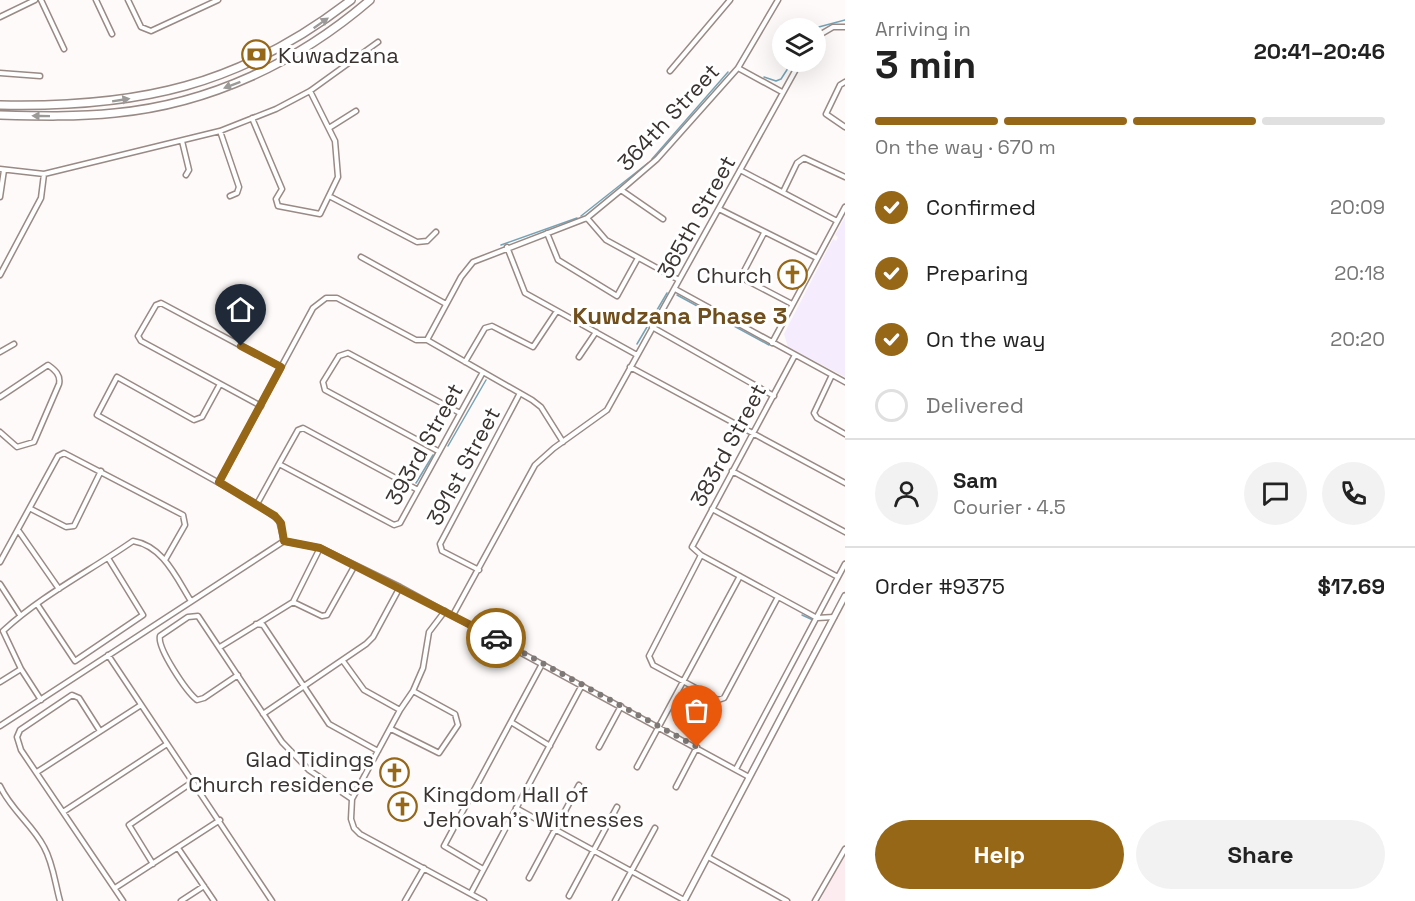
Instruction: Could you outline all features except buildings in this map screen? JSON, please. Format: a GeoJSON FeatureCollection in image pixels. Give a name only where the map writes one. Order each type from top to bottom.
{"type":"FeatureCollection","features":[{"type":"Feature","properties":{"kind":"highway"},"geometry":{"type":"LineString","coordinates":[[0,105],[93,104],[163,93],[191,85],[242,67],[282,47],[351,0]]}},
{"type":"Feature","properties":{"kind":"highway"},"geometry":{"type":"LineString","coordinates":[[0,115],[117,113],[184,100],[231,86],[326,35],[370,0]]}},
{"type":"Feature","properties":{"kind":"street"},"geometry":{"type":"LineString","coordinates":[[22,0],[24,5]]}},
{"type":"Feature","properties":{"kind":"street"},"geometry":{"type":"LineString","coordinates":[[0,17],[35,0]]}},
{"type":"Feature","properties":{"kind":"street"},"geometry":{"type":"LineString","coordinates":[[41,0],[64,49]]}},
{"type":"Feature","properties":{"kind":"street"},"geometry":{"type":"LineString","coordinates":[[96,0],[112,34]]}},
{"type":"Feature","properties":{"kind":"street"},"geometry":{"type":"LineString","coordinates":[[128,0],[141,27],[151,30],[218,0]]}},
{"type":"Feature","properties":{"kind":"street"},"geometry":{"type":"LineString","coordinates":[[670,71],[730,0]]}},
{"type":"Feature","properties":{"kind":"street","name":"364th Street"},"geometry":{"type":"LineString","coordinates":[[427,340],[461,277],[473,262],[586,218],[655,162],[738,68],[778,0]]}},
{"type":"Feature","properties":{"kind":"street"},"geometry":{"type":"LineString","coordinates":[[826,31],[833,27],[845,27]]}},
{"type":"Feature","properties":{"kind":"street"},"geometry":{"type":"LineString","coordinates":[[0,197],[2,170],[44,174],[220,131],[310,91],[378,42]]}},
{"type":"Feature","properties":{"kind":"street"},"geometry":{"type":"LineString","coordinates":[[738,68],[782,92]]}},
{"type":"Feature","properties":{"kind":"street","name":"365th Street"},"geometry":{"type":"LineString","coordinates":[[453,615],[535,465],[607,410],[794,72]]}},
{"type":"Feature","properties":{"kind":"street"},"geometry":{"type":"LineString","coordinates":[[0,73],[40,76]]}},
{"type":"Feature","properties":{"kind":"street"},"geometry":{"type":"LineString","coordinates":[[845,82],[840,85],[826,114],[845,127]]}},
{"type":"Feature","properties":{"kind":"street"},"geometry":{"type":"LineString","coordinates":[[252,118],[282,189],[276,199],[278,206],[320,214],[338,177],[335,141],[310,91]]}},
{"type":"Feature","properties":{"kind":"street"},"geometry":{"type":"LineString","coordinates":[[329,128],[356,111]]}},
{"type":"Feature","properties":{"kind":"street"},"geometry":{"type":"LineString","coordinates":[[220,131],[239,187],[237,193],[230,196]]}},
{"type":"Feature","properties":{"kind":"street"},"geometry":{"type":"LineString","coordinates":[[182,141],[189,170],[186,175]]}},
{"type":"Feature","properties":{"kind":"street"},"geometry":{"type":"LineString","coordinates":[[783,192],[797,163],[804,158],[845,177]]}},
{"type":"Feature","properties":{"kind":"street"},"geometry":{"type":"LineString","coordinates":[[741,170],[837,221]]}},
{"type":"Feature","properties":{"kind":"street"},"geometry":{"type":"LineString","coordinates":[[0,275],[41,198],[44,174]]}},
{"type":"Feature","properties":{"kind":"street"},"geometry":{"type":"LineString","coordinates":[[621,190],[663,219]]}},
{"type":"Feature","properties":{"kind":"street"},"geometry":{"type":"LineString","coordinates":[[329,196],[417,242],[427,241],[436,232]]}},
{"type":"Feature","properties":{"kind":"street"},"geometry":{"type":"LineString","coordinates":[[772,344],[845,207]]}},
{"type":"Feature","properties":{"kind":"street"},"geometry":{"type":"LineString","coordinates":[[719,209],[817,258]]}},
{"type":"Feature","properties":{"kind":"street"},"geometry":{"type":"LineString","coordinates":[[586,218],[601,236],[679,280]]}},
{"type":"Feature","properties":{"kind":"street"},"geometry":{"type":"LineString","coordinates":[[547,233],[558,260],[617,296],[638,258]]}},
{"type":"Feature","properties":{"kind":"street"},"geometry":{"type":"LineString","coordinates":[[764,233],[742,275],[746,280],[792,304]]}},
{"type":"Feature","properties":{"kind":"street"},"geometry":{"type":"LineString","coordinates":[[507,247],[523,291],[637,355]]}},
{"type":"Feature","properties":{"kind":"street"},"geometry":{"type":"LineString","coordinates":[[361,257],[446,304]]}},
{"type":"Feature","properties":{"kind":"street"},"geometry":{"type":"LineString","coordinates":[[675,289],[845,382]]}},
{"type":"Feature","properties":{"kind":"street"},"geometry":{"type":"LineString","coordinates":[[219,482],[313,308],[326,298],[337,298],[417,340],[427,340],[520,393],[541,407],[563,442]]}},
{"type":"Feature","properties":{"kind":"street"},"geometry":{"type":"LineString","coordinates":[[261,406],[139,339],[158,303],[281,367]]}},
{"type":"Feature","properties":{"kind":"street"},"geometry":{"type":"LineString","coordinates":[[465,362],[485,328],[492,327],[533,347],[557,311]]}},
{"type":"Feature","properties":{"kind":"street"},"geometry":{"type":"LineString","coordinates":[[652,327],[774,396]]}},
{"type":"Feature","properties":{"kind":"street"},"geometry":{"type":"LineString","coordinates":[[579,357],[596,332]]}},
{"type":"Feature","properties":{"kind":"street"},"geometry":{"type":"LineString","coordinates":[[0,352],[14,344]]}},
{"type":"Feature","properties":{"kind":"street"},"geometry":{"type":"LineString","coordinates":[[438,452],[325,390],[323,382],[339,356],[348,353],[460,413]]}},
{"type":"Feature","properties":{"kind":"street","name":"383rd Street"},"geometry":{"type":"LineString","coordinates":[[701,555],[694,550],[692,545],[795,355]]}},
{"type":"Feature","properties":{"kind":"street"},"geometry":{"type":"LineString","coordinates":[[0,397],[48,365],[57,371],[59,384],[34,442],[17,447],[0,432]]}},
{"type":"Feature","properties":{"kind":"street"},"geometry":{"type":"LineString","coordinates":[[630,368],[753,431],[845,483]]}},
{"type":"Feature","properties":{"kind":"street","name":"393rd Street"},"geometry":{"type":"LineString","coordinates":[[279,464],[391,525],[400,523],[483,372]]}},
{"type":"Feature","properties":{"kind":"street"},"geometry":{"type":"LineString","coordinates":[[832,375],[814,413],[817,418],[845,434]]}},
{"type":"Feature","properties":{"kind":"street"},"geometry":{"type":"LineString","coordinates":[[220,384],[202,417],[194,420],[117,377],[97,415],[257,504],[279,520],[284,541]]}},
{"type":"Feature","properties":{"kind":"street","name":"391st Street"},"geometry":{"type":"LineString","coordinates":[[478,570],[442,550],[440,544],[520,393]]}},
{"type":"Feature","properties":{"kind":"street"},"geometry":{"type":"LineString","coordinates":[[257,504],[298,430],[303,428],[418,490]]}},
{"type":"Feature","properties":{"kind":"street"},"geometry":{"type":"LineString","coordinates":[[0,562],[61,454],[67,453],[183,515],[185,525],[165,560]]}},
{"type":"Feature","properties":{"kind":"street"},"geometry":{"type":"LineString","coordinates":[[31,509],[66,527],[74,526],[102,471]]}},
{"type":"Feature","properties":{"kind":"street"},"geometry":{"type":"LineString","coordinates":[[732,471],[845,532]]}},
{"type":"Feature","properties":{"kind":"street"},"geometry":{"type":"LineString","coordinates":[[712,509],[838,577]]}},
{"type":"Feature","properties":{"kind":"street"},"geometry":{"type":"LineString","coordinates":[[18,530],[59,588]]}},
{"type":"Feature","properties":{"kind":"street"},"geometry":{"type":"LineString","coordinates":[[41,700],[21,669],[3,631],[20,615],[59,588],[133,541],[146,543],[165,560],[191,601]]}},
{"type":"Feature","properties":{"kind":"street"},"geometry":{"type":"LineString","coordinates":[[0,726],[284,541],[320,548],[400,587],[749,777]]}},
{"type":"Feature","properties":{"kind":"street"},"geometry":{"type":"LineString","coordinates":[[220,647],[293,602],[320,548]]}},
{"type":"Feature","properties":{"kind":"street"},"geometry":{"type":"LineString","coordinates":[[778,597],[722,699],[718,700],[653,665],[649,656],[701,555],[817,618],[834,616]]}},
{"type":"Feature","properties":{"kind":"street"},"geometry":{"type":"LineString","coordinates":[[37,604],[75,662],[143,615],[108,558]]}},
{"type":"Feature","properties":{"kind":"street"},"geometry":{"type":"LineString","coordinates":[[736,769],[845,564]]}},
{"type":"Feature","properties":{"kind":"street"},"geometry":{"type":"LineString","coordinates":[[293,602],[322,616],[327,615],[355,565]]}},
{"type":"Feature","properties":{"kind":"street"},"geometry":{"type":"LineString","coordinates":[[638,767],[740,576]]}},
{"type":"Feature","properties":{"kind":"street"},"geometry":{"type":"LineString","coordinates":[[0,584],[20,615]]}},
{"type":"Feature","properties":{"kind":"street"},"geometry":{"type":"LineString","coordinates":[[263,714],[343,661],[373,637],[400,587]]}},
{"type":"Feature","properties":{"kind":"street"},"geometry":{"type":"LineString","coordinates":[[516,808],[684,901],[845,596]]}},
{"type":"Feature","properties":{"kind":"street"},"geometry":{"type":"LineString","coordinates":[[445,611],[429,632],[423,668],[413,691],[400,710],[352,799],[351,819],[356,831],[484,901]]}},
{"type":"Feature","properties":{"kind":"street"},"geometry":{"type":"LineString","coordinates":[[238,675],[204,698],[197,700],[183,684],[159,640],[162,634],[188,617],[196,615],[220,647],[282,742],[309,770],[352,799]]}},
{"type":"Feature","properties":{"kind":"street"},"geometry":{"type":"LineString","coordinates":[[256,624],[263,625],[329,724],[378,751]]}},
{"type":"Feature","properties":{"kind":"street"},"geometry":{"type":"LineString","coordinates":[[108,655],[220,820],[270,900]]}},
{"type":"Feature","properties":{"kind":"street"},"geometry":{"type":"LineString","coordinates":[[343,661],[364,690],[400,710]]}},
{"type":"Feature","properties":{"kind":"street"},"geometry":{"type":"LineString","coordinates":[[483,869],[444,846],[542,664]]}},
{"type":"Feature","properties":{"kind":"street"},"geometry":{"type":"LineString","coordinates":[[0,682],[21,669]]}},
{"type":"Feature","properties":{"kind":"street"},"geometry":{"type":"LineString","coordinates":[[471,893],[582,686]]}},
{"type":"Feature","properties":{"kind":"street"},"geometry":{"type":"LineString","coordinates":[[391,729],[439,753],[458,725],[455,714],[413,691]]}},
{"type":"Feature","properties":{"kind":"street"},"geometry":{"type":"LineString","coordinates":[[100,731],[79,698],[72,695],[18,733],[21,750],[123,901]]}},
{"type":"Feature","properties":{"kind":"street"},"geometry":{"type":"LineString","coordinates":[[37,772],[141,705]]}},
{"type":"Feature","properties":{"kind":"street"},"geometry":{"type":"LineString","coordinates":[[599,747],[621,706]]}},
{"type":"Feature","properties":{"kind":"street"},"geometry":{"type":"LineString","coordinates":[[511,722],[550,746]]}},
{"type":"Feature","properties":{"kind":"street"},"geometry":{"type":"LineString","coordinates":[[63,812],[167,744]]}},
{"type":"Feature","properties":{"kind":"street"},"geometry":{"type":"LineString","coordinates":[[676,787],[697,747]]}},
{"type":"Feature","properties":{"kind":"street"},"geometry":{"type":"LineString","coordinates":[[153,864],[129,825],[194,782]]}},
{"type":"Feature","properties":{"kind":"street"},"geometry":{"type":"LineString","coordinates":[[529,878],[579,785]]}},
{"type":"Feature","properties":{"kind":"street"},"geometry":{"type":"LineString","coordinates":[[0,786],[12,808],[26,821],[45,847],[60,901]]}},
{"type":"Feature","properties":{"kind":"street"},"geometry":{"type":"LineString","coordinates":[[569,896],[617,807]]}},
{"type":"Feature","properties":{"kind":"street"},"geometry":{"type":"LineString","coordinates":[[115,888],[220,820]]}},
{"type":"Feature","properties":{"kind":"street"},"geometry":{"type":"LineString","coordinates":[[615,901],[655,828]]}},
{"type":"Feature","properties":{"kind":"street"},"geometry":{"type":"LineString","coordinates":[[178,848],[214,901]]}},
{"type":"Feature","properties":{"kind":"street"},"geometry":{"type":"LineString","coordinates":[[815,901],[845,849]]}},
{"type":"Feature","properties":{"kind":"street"},"geometry":{"type":"LineString","coordinates":[[708,857],[787,901]]}},
{"type":"Feature","properties":{"kind":"street"},"geometry":{"type":"LineString","coordinates":[[405,901],[424,868]]}},
{"type":"Feature","properties":{"kind":"street"},"geometry":{"type":"LineString","coordinates":[[181,901],[204,886]]}},
{"type":"Feature","properties":{"kind":"shaded area"},"geometry":{"type":"Polygon","coordinates":[[[845,217],[845,377],[788,347],[784,334],[833,239],[836,241],[838,237],[835,235],[845,217]]]}},
{"type":"Feature","properties":{"kind":"shaded area"},"geometry":{"type":"Polygon","coordinates":[[[845,850],[845,901],[820,901],[845,850]]]}},
{"type":"Feature","properties":{"kind":"waterway"},"geometry":{"type":"LineString","coordinates":[[826,25],[845,20]]}},
{"type":"Feature","properties":{"kind":"waterway"},"geometry":{"type":"LineString","coordinates":[[652,159],[728,72]]}},
{"type":"Feature","properties":{"kind":"waterway"},"geometry":{"type":"LineString","coordinates":[[764,77],[776,81],[781,79],[786,72]]}},
{"type":"Feature","properties":{"kind":"waterway"},"geometry":{"type":"LineString","coordinates":[[581,216],[648,163]]}},
{"type":"Feature","properties":{"kind":"waterway"},"geometry":{"type":"LineString","coordinates":[[501,245],[577,218]]}},
{"type":"Feature","properties":{"kind":"waterway"},"geometry":{"type":"LineString","coordinates":[[637,344],[667,293]]}},
{"type":"Feature","properties":{"kind":"waterway"},"geometry":{"type":"LineString","coordinates":[[677,295],[769,345]]}},
{"type":"Feature","properties":{"kind":"waterway"},"geometry":{"type":"LineString","coordinates":[[448,446],[486,380]]}},
{"type":"Feature","properties":{"kind":"waterway"},"geometry":{"type":"LineString","coordinates":[[416,483],[433,455]]}},
{"type":"Feature","properties":{"kind":"waterway"},"geometry":{"type":"LineString","coordinates":[[802,615],[813,620]]}},
{"type":"Feature","properties":{"kind":"way so far"},"geometry":{"type":"LineString","coordinates":[[496,638],[697,747]]}},
{"type":"Feature","properties":{"kind":"place","name":"Kuwadzana"},"geometry":{"type":"Point","coordinates":[257,55]}},
{"type":"Feature","properties":{"kind":"place","name":"Church"},"geometry":{"type":"Point","coordinates":[793,275]}},
{"type":"Feature","properties":{"kind":"place","name":"Glad Tidings Church residence"},"geometry":{"type":"Point","coordinates":[395,772]}},
{"type":"Feature","properties":{"kind":"place","name":"Kingdom Hall of Jehovah's Witnesses"},"geometry":{"type":"Point","coordinates":[402,807]}},
{"type":"Feature","properties":{"kind":"district","name":"Kuwdzana Phase 3"},"geometry":{"type":"Point","coordinates":[680,316]}},
{"type":"Feature","properties":{"kind":"route"},"geometry":{"type":"LineString","coordinates":[[241,346],[281,367],[219,482],[275,516],[281,523],[284,541],[311,544],[320,548],[496,638]]}}]}
